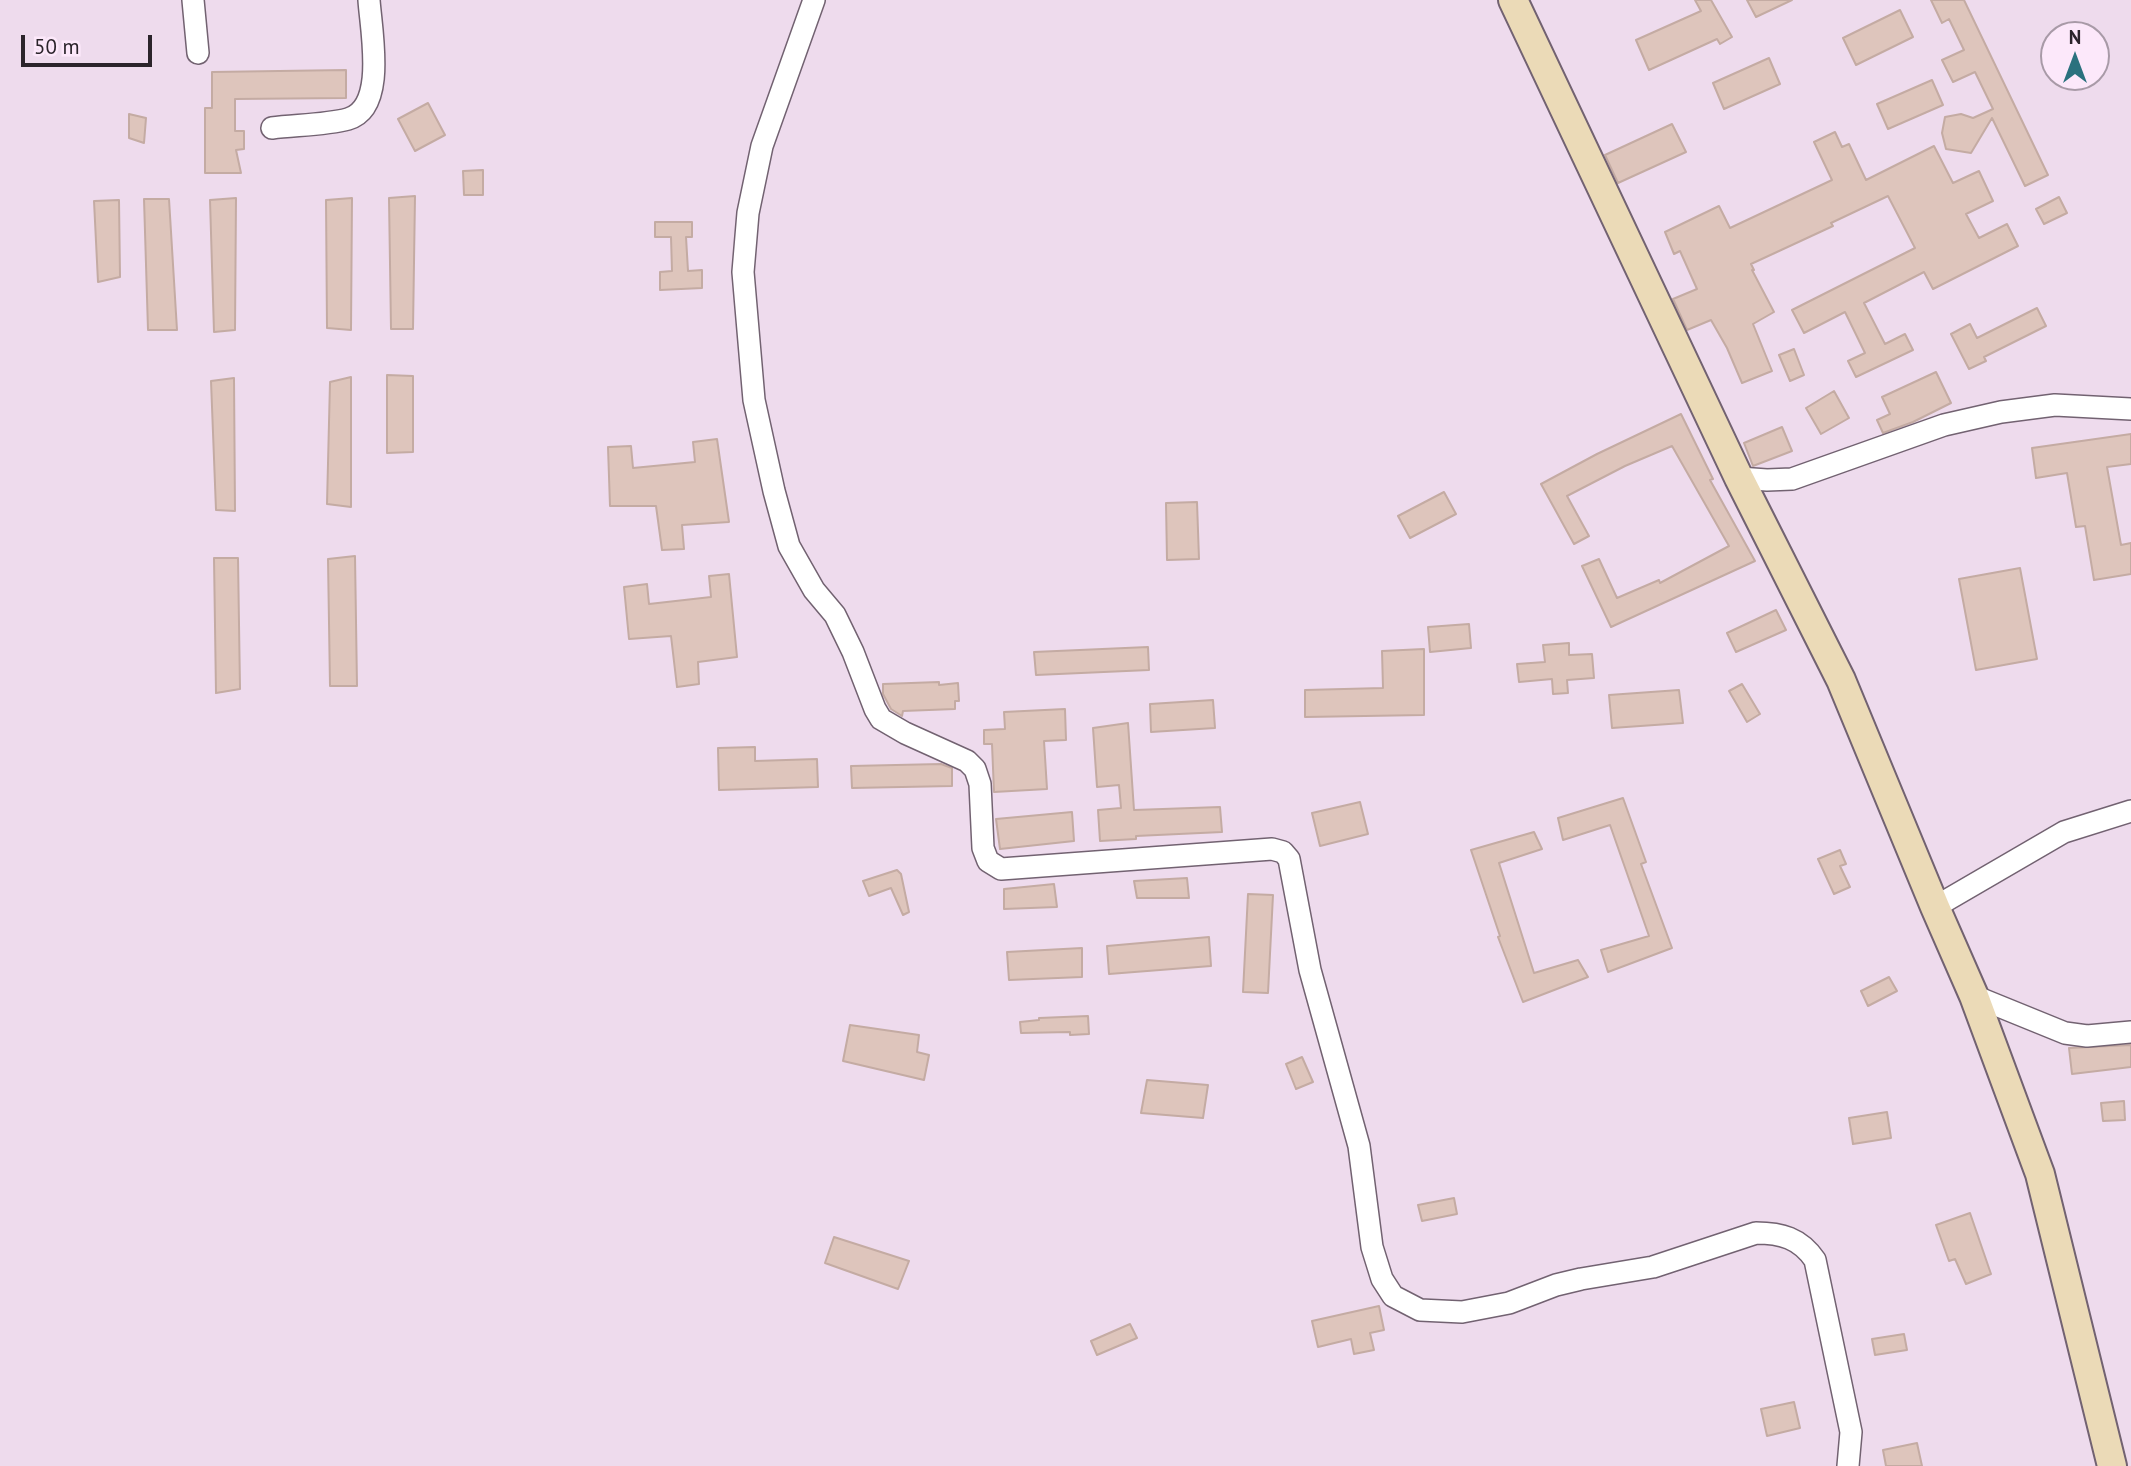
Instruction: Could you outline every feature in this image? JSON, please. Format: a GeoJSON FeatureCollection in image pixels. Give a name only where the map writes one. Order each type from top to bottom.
{"type":"FeatureCollection","features":[{"type":"Feature","properties":{"kind":"street"},"geometry":{"type":"LineString","coordinates":[[193,0],[198,53]]}},
{"type":"Feature","properties":{"kind":"street"},"geometry":{"type":"LineString","coordinates":[[272,128],[350,119],[367,107],[374,85],[369,0]]}},
{"type":"Feature","properties":{"kind":"street"},"geometry":{"type":"LineString","coordinates":[[814,0],[762,146],[748,213],[743,272],[754,400],[789,546],[814,590],[835,615],[853,652],[874,709],[881,719],[967,761],[975,769],[980,784],[983,848],[988,861],[1001,869],[1272,849],[1283,852],[1289,859],[1310,970],[1359,1146],[1372,1247],[1382,1279],[1393,1296],[1420,1310],[1462,1312],[1509,1303],[1556,1285],[1581,1279],[1653,1267],[1756,1233],[1790,1237],[1809,1251],[1815,1260],[1851,1432],[1848,1466]]}},
{"type":"Feature","properties":{"kind":"street"},"geometry":{"type":"LineString","coordinates":[[1513,0],[1739,478],[1841,680],[1934,907],[1974,996],[2040,1174],[2112,1466]]}},
{"type":"Feature","properties":{"kind":"street"},"geometry":{"type":"LineString","coordinates":[[1739,478],[1792,478],[1944,425],[2001,412],[2055,405],[2131,408]]}},
{"type":"Feature","properties":{"kind":"street"},"geometry":{"type":"LineString","coordinates":[[1934,907],[2064,832],[2131,811]]}},
{"type":"Feature","properties":{"kind":"street"},"geometry":{"type":"LineString","coordinates":[[1974,996],[2065,1033],[2087,1036],[2131,1032]]}},
{"type":"Feature","properties":{"kind":"building"},"geometry":{"type":"Polygon","coordinates":[[[1695,0],[1711,0],[1732,37],[1720,44],[1717,39],[1649,70],[1636,40],[1701,11],[1695,0]]]}},
{"type":"Feature","properties":{"kind":"building"},"geometry":{"type":"Polygon","coordinates":[[[1747,0],[1792,0],[1756,17],[1747,0]]]}},
{"type":"Feature","properties":{"kind":"building"},"geometry":{"type":"Polygon","coordinates":[[[1931,0],[1964,0],[2048,175],[2025,186],[1992,118],[1971,153],[1946,149],[1942,133],[1945,117],[1961,114],[1973,118],[1993,109],[1975,72],[1953,82],[1942,60],[1964,50],[1949,19],[1942,23],[1931,0]]]}},
{"type":"Feature","properties":{"kind":"building"},"geometry":{"type":"Polygon","coordinates":[[[1900,10],[1913,37],[1856,65],[1843,38],[1900,10]]]}},
{"type":"Feature","properties":{"kind":"building"},"geometry":{"type":"Polygon","coordinates":[[[1769,58],[1780,84],[1724,109],[1713,83],[1769,58]]]}},
{"type":"Feature","properties":{"kind":"building"},"geometry":{"type":"Polygon","coordinates":[[[346,70],[346,98],[235,99],[235,131],[244,131],[244,149],[236,150],[241,173],[205,173],[205,108],[212,108],[212,72],[346,70]]]}},
{"type":"Feature","properties":{"kind":"building"},"geometry":{"type":"Polygon","coordinates":[[[1932,80],[1943,105],[1888,129],[1877,104],[1932,80]]]}},
{"type":"Feature","properties":{"kind":"building"},"geometry":{"type":"Polygon","coordinates":[[[428,103],[445,135],[415,151],[398,119],[428,103]]]}},
{"type":"Feature","properties":{"kind":"building"},"geometry":{"type":"Polygon","coordinates":[[[129,114],[146,118],[144,143],[129,138],[129,114]]]}},
{"type":"Feature","properties":{"kind":"building"},"geometry":{"type":"Polygon","coordinates":[[[1672,124],[1686,152],[1618,183],[1605,155],[1672,124]]]}},
{"type":"Feature","properties":{"kind":"building"},"geometry":{"type":"Polygon","coordinates":[[[1835,132],[1842,147],[1849,144],[1866,180],[1934,146],[1953,183],[1979,171],[1993,201],[1966,214],[1979,238],[2007,224],[2018,246],[1933,289],[1924,272],[1864,303],[1885,344],[1905,334],[1913,350],[1856,377],[1848,361],[1865,353],[1845,312],[1804,333],[1792,310],[1915,248],[1888,196],[1831,223],[1833,226],[1751,264],[1774,312],[1753,324],[1772,371],[1742,383],[1711,320],[1687,330],[1673,299],[1697,289],[1680,251],[1674,254],[1665,232],[1719,206],[1730,228],[1832,180],[1814,142],[1835,132]]]}},
{"type":"Feature","properties":{"kind":"building"},"geometry":{"type":"Polygon","coordinates":[[[483,170],[483,195],[464,195],[463,171],[483,170]]]}},
{"type":"Feature","properties":{"kind":"building"},"geometry":{"type":"Polygon","coordinates":[[[415,196],[413,329],[391,329],[389,198],[415,196]]]}},
{"type":"Feature","properties":{"kind":"building"},"geometry":{"type":"Polygon","coordinates":[[[2059,197],[2067,213],[2044,224],[2036,209],[2059,197]]]}},
{"type":"Feature","properties":{"kind":"building"},"geometry":{"type":"Polygon","coordinates":[[[236,198],[235,330],[214,332],[210,200],[236,198]]]}},
{"type":"Feature","properties":{"kind":"building"},"geometry":{"type":"Polygon","coordinates":[[[352,198],[351,330],[327,328],[326,200],[352,198]]]}},
{"type":"Feature","properties":{"kind":"building"},"geometry":{"type":"Polygon","coordinates":[[[144,199],[169,199],[177,330],[148,330],[144,199]]]}},
{"type":"Feature","properties":{"kind":"building"},"geometry":{"type":"Polygon","coordinates":[[[119,200],[120,277],[98,282],[94,201],[119,200]]]}},
{"type":"Feature","properties":{"kind":"building"},"geometry":{"type":"Polygon","coordinates":[[[655,222],[692,222],[692,237],[686,237],[688,271],[702,270],[702,288],[660,290],[660,272],[672,271],[671,237],[655,237],[655,222]]]}},
{"type":"Feature","properties":{"kind":"building"},"geometry":{"type":"Polygon","coordinates":[[[2037,308],[2046,326],[1984,357],[1986,361],[1969,369],[1951,334],[1970,324],[1977,338],[2037,308]]]}},
{"type":"Feature","properties":{"kind":"building"},"geometry":{"type":"Polygon","coordinates":[[[1794,349],[1804,375],[1790,381],[1779,355],[1794,349]]]}},
{"type":"Feature","properties":{"kind":"building"},"geometry":{"type":"Polygon","coordinates":[[[1936,372],[1951,403],[1883,433],[1877,420],[1890,414],[1882,397],[1936,372]]]}},
{"type":"Feature","properties":{"kind":"building"},"geometry":{"type":"Polygon","coordinates":[[[387,375],[413,376],[413,452],[387,453],[387,375]]]}},
{"type":"Feature","properties":{"kind":"building"},"geometry":{"type":"Polygon","coordinates":[[[351,377],[351,507],[327,504],[330,382],[351,377]]]}},
{"type":"Feature","properties":{"kind":"building"},"geometry":{"type":"Polygon","coordinates":[[[234,378],[235,511],[216,510],[211,381],[234,378]]]}},
{"type":"Feature","properties":{"kind":"building"},"geometry":{"type":"Polygon","coordinates":[[[1834,391],[1849,418],[1821,434],[1806,408],[1834,391]]]}},
{"type":"Feature","properties":{"kind":"building"},"geometry":{"type":"Polygon","coordinates":[[[1681,414],[1713,479],[1710,480],[1755,561],[1611,627],[1582,566],[1599,559],[1617,598],[1659,580],[1660,583],[1729,546],[1672,446],[1625,466],[1567,496],[1589,536],[1574,544],[1541,484],[1681,414]]]}},
{"type":"Feature","properties":{"kind":"building"},"geometry":{"type":"Polygon","coordinates":[[[1782,427],[1792,451],[1753,466],[1744,443],[1782,427]]]}},
{"type":"Feature","properties":{"kind":"building"},"geometry":{"type":"Polygon","coordinates":[[[2131,434],[2131,464],[2107,467],[2121,545],[2131,543],[2131,574],[2094,580],[2085,526],[2076,527],[2067,473],[2036,478],[2032,448],[2131,434]]]}},
{"type":"Feature","properties":{"kind":"building"},"geometry":{"type":"Polygon","coordinates":[[[717,439],[729,522],[682,525],[684,549],[662,550],[656,506],[610,506],[608,447],[631,446],[633,468],[695,462],[693,442],[717,439]]]}},
{"type":"Feature","properties":{"kind":"building"},"geometry":{"type":"Polygon","coordinates":[[[1444,492],[1456,514],[1410,538],[1398,516],[1444,492]]]}},
{"type":"Feature","properties":{"kind":"building"},"geometry":{"type":"Polygon","coordinates":[[[1197,502],[1199,559],[1167,560],[1166,503],[1197,502]]]}},
{"type":"Feature","properties":{"kind":"building"},"geometry":{"type":"Polygon","coordinates":[[[355,556],[357,686],[330,686],[328,559],[355,556]]]}},
{"type":"Feature","properties":{"kind":"building"},"geometry":{"type":"Polygon","coordinates":[[[214,558],[238,558],[240,689],[216,693],[214,558]]]}},
{"type":"Feature","properties":{"kind":"building"},"geometry":{"type":"Polygon","coordinates":[[[2020,568],[2037,659],[1976,670],[1959,579],[2020,568]]]}},
{"type":"Feature","properties":{"kind":"building"},"geometry":{"type":"Polygon","coordinates":[[[729,574],[737,657],[698,662],[699,684],[677,687],[671,636],[629,639],[624,587],[647,584],[649,604],[711,597],[709,576],[729,574]]]}},
{"type":"Feature","properties":{"kind":"building"},"geometry":{"type":"Polygon","coordinates":[[[1776,610],[1786,630],[1736,652],[1727,633],[1776,610]]]}},
{"type":"Feature","properties":{"kind":"building"},"geometry":{"type":"Polygon","coordinates":[[[1469,624],[1471,648],[1430,652],[1428,627],[1469,624]]]}},
{"type":"Feature","properties":{"kind":"building"},"geometry":{"type":"Polygon","coordinates":[[[1569,643],[1569,655],[1592,654],[1594,678],[1567,680],[1568,693],[1553,694],[1552,679],[1519,682],[1517,664],[1545,662],[1543,645],[1569,643]]]}},
{"type":"Feature","properties":{"kind":"building"},"geometry":{"type":"Polygon","coordinates":[[[1148,647],[1149,670],[1036,675],[1034,652],[1148,647]]]}},
{"type":"Feature","properties":{"kind":"building"},"geometry":{"type":"Polygon","coordinates":[[[1424,649],[1424,715],[1305,717],[1305,690],[1383,688],[1382,651],[1424,649]]]}},
{"type":"Feature","properties":{"kind":"building"},"geometry":{"type":"Polygon","coordinates":[[[939,682],[939,685],[958,683],[959,701],[955,701],[955,709],[903,711],[902,716],[891,709],[883,694],[883,684],[939,682]]]}},
{"type":"Feature","properties":{"kind":"building"},"geometry":{"type":"Polygon","coordinates":[[[1742,684],[1760,714],[1747,722],[1729,691],[1742,684]]]}},
{"type":"Feature","properties":{"kind":"building"},"geometry":{"type":"Polygon","coordinates":[[[1679,690],[1683,723],[1612,728],[1609,695],[1679,690]]]}},
{"type":"Feature","properties":{"kind":"building"},"geometry":{"type":"Polygon","coordinates":[[[1213,700],[1215,728],[1151,732],[1150,704],[1213,700]]]}},
{"type":"Feature","properties":{"kind":"building"},"geometry":{"type":"Polygon","coordinates":[[[1065,709],[1066,740],[1044,741],[1047,789],[994,792],[992,744],[984,744],[984,730],[1005,729],[1004,712],[1065,709]]]}},
{"type":"Feature","properties":{"kind":"building"},"geometry":{"type":"Polygon","coordinates":[[[1128,723],[1134,810],[1220,807],[1222,832],[1136,836],[1136,839],[1100,841],[1098,810],[1121,808],[1119,785],[1097,787],[1093,728],[1128,723]]]}},
{"type":"Feature","properties":{"kind":"building"},"geometry":{"type":"Polygon","coordinates":[[[755,747],[755,761],[817,759],[818,787],[719,790],[718,748],[755,747]]]}},
{"type":"Feature","properties":{"kind":"building"},"geometry":{"type":"Polygon","coordinates":[[[941,764],[952,768],[952,786],[852,788],[851,766],[941,764]]]}},
{"type":"Feature","properties":{"kind":"building"},"geometry":{"type":"Polygon","coordinates":[[[1623,798],[1646,862],[1641,864],[1672,948],[1608,972],[1601,950],[1649,936],[1610,825],[1563,840],[1558,818],[1623,798]]]}},
{"type":"Feature","properties":{"kind":"building"},"geometry":{"type":"Polygon","coordinates":[[[1360,802],[1368,834],[1320,846],[1312,813],[1360,802]]]}},
{"type":"Feature","properties":{"kind":"building"},"geometry":{"type":"Polygon","coordinates":[[[1072,812],[1074,841],[1000,849],[996,819],[1072,812]]]}},
{"type":"Feature","properties":{"kind":"building"},"geometry":{"type":"Polygon","coordinates":[[[1534,832],[1542,849],[1499,863],[1534,973],[1578,960],[1588,977],[1523,1002],[1498,937],[1500,936],[1471,850],[1534,832]]]}},
{"type":"Feature","properties":{"kind":"building"},"geometry":{"type":"Polygon","coordinates":[[[1840,850],[1846,864],[1840,866],[1850,887],[1834,894],[1818,859],[1840,850]]]}},
{"type":"Feature","properties":{"kind":"building"},"geometry":{"type":"Polygon","coordinates":[[[897,870],[901,874],[909,912],[903,915],[891,888],[869,896],[863,881],[897,870]]]}},
{"type":"Feature","properties":{"kind":"building"},"geometry":{"type":"Polygon","coordinates":[[[1187,878],[1189,898],[1137,898],[1134,881],[1187,878]]]}},
{"type":"Feature","properties":{"kind":"building"},"geometry":{"type":"Polygon","coordinates":[[[1054,884],[1057,907],[1004,909],[1004,889],[1054,884]]]}},
{"type":"Feature","properties":{"kind":"building"},"geometry":{"type":"Polygon","coordinates":[[[1248,894],[1273,895],[1268,993],[1243,992],[1248,894]]]}},
{"type":"Feature","properties":{"kind":"building"},"geometry":{"type":"Polygon","coordinates":[[[1209,937],[1211,966],[1109,974],[1107,946],[1209,937]]]}},
{"type":"Feature","properties":{"kind":"building"},"geometry":{"type":"Polygon","coordinates":[[[1082,948],[1082,977],[1009,980],[1007,952],[1082,948]]]}},
{"type":"Feature","properties":{"kind":"building"},"geometry":{"type":"Polygon","coordinates":[[[1889,977],[1897,991],[1868,1006],[1861,991],[1889,977]]]}},
{"type":"Feature","properties":{"kind":"building"},"geometry":{"type":"Polygon","coordinates":[[[1088,1016],[1089,1034],[1021,1033],[1020,1022],[1039,1018],[1088,1016]]]}},
{"type":"Feature","properties":{"kind":"building"},"geometry":{"type":"Polygon","coordinates":[[[850,1025],[919,1035],[917,1052],[929,1055],[924,1080],[843,1061],[850,1025]]]}},
{"type":"Feature","properties":{"kind":"building"},"geometry":{"type":"Polygon","coordinates":[[[2131,1045],[2131,1067],[2072,1074],[2069,1048],[2131,1045]]]}},
{"type":"Feature","properties":{"kind":"building"},"geometry":{"type":"Polygon","coordinates":[[[1302,1057],[1313,1082],[1296,1089],[1286,1064],[1302,1057]]]}},
{"type":"Feature","properties":{"kind":"building"},"geometry":{"type":"Polygon","coordinates":[[[1147,1080],[1208,1085],[1203,1118],[1141,1113],[1147,1080]]]}},
{"type":"Feature","properties":{"kind":"building"},"geometry":{"type":"Polygon","coordinates":[[[2124,1101],[2125,1120],[2103,1121],[2101,1103],[2124,1101]]]}},
{"type":"Feature","properties":{"kind":"building"},"geometry":{"type":"Polygon","coordinates":[[[1887,1112],[1891,1138],[1853,1144],[1849,1118],[1887,1112]]]}},
{"type":"Feature","properties":{"kind":"building"},"geometry":{"type":"Polygon","coordinates":[[[1454,1198],[1457,1214],[1422,1221],[1418,1205],[1454,1198]]]}},
{"type":"Feature","properties":{"kind":"building"},"geometry":{"type":"Polygon","coordinates":[[[1970,1213],[1991,1274],[1966,1284],[1955,1259],[1949,1261],[1936,1225],[1970,1213]]]}},
{"type":"Feature","properties":{"kind":"building"},"geometry":{"type":"Polygon","coordinates":[[[834,1237],[909,1261],[898,1289],[825,1263],[834,1237]]]}},
{"type":"Feature","properties":{"kind":"building"},"geometry":{"type":"Polygon","coordinates":[[[1379,1306],[1384,1330],[1370,1333],[1374,1350],[1354,1354],[1351,1339],[1318,1347],[1312,1321],[1379,1306]]]}},
{"type":"Feature","properties":{"kind":"building"},"geometry":{"type":"Polygon","coordinates":[[[1130,1324],[1137,1338],[1097,1355],[1091,1341],[1130,1324]]]}},
{"type":"Feature","properties":{"kind":"building"},"geometry":{"type":"Polygon","coordinates":[[[1904,1334],[1907,1350],[1875,1355],[1872,1339],[1904,1334]]]}},
{"type":"Feature","properties":{"kind":"building"},"geometry":{"type":"Polygon","coordinates":[[[1794,1402],[1800,1428],[1767,1436],[1761,1409],[1794,1402]]]}},
{"type":"Feature","properties":{"kind":"building"},"geometry":{"type":"Polygon","coordinates":[[[1917,1443],[1922,1466],[1886,1466],[1883,1450],[1917,1443]]]}}]}
